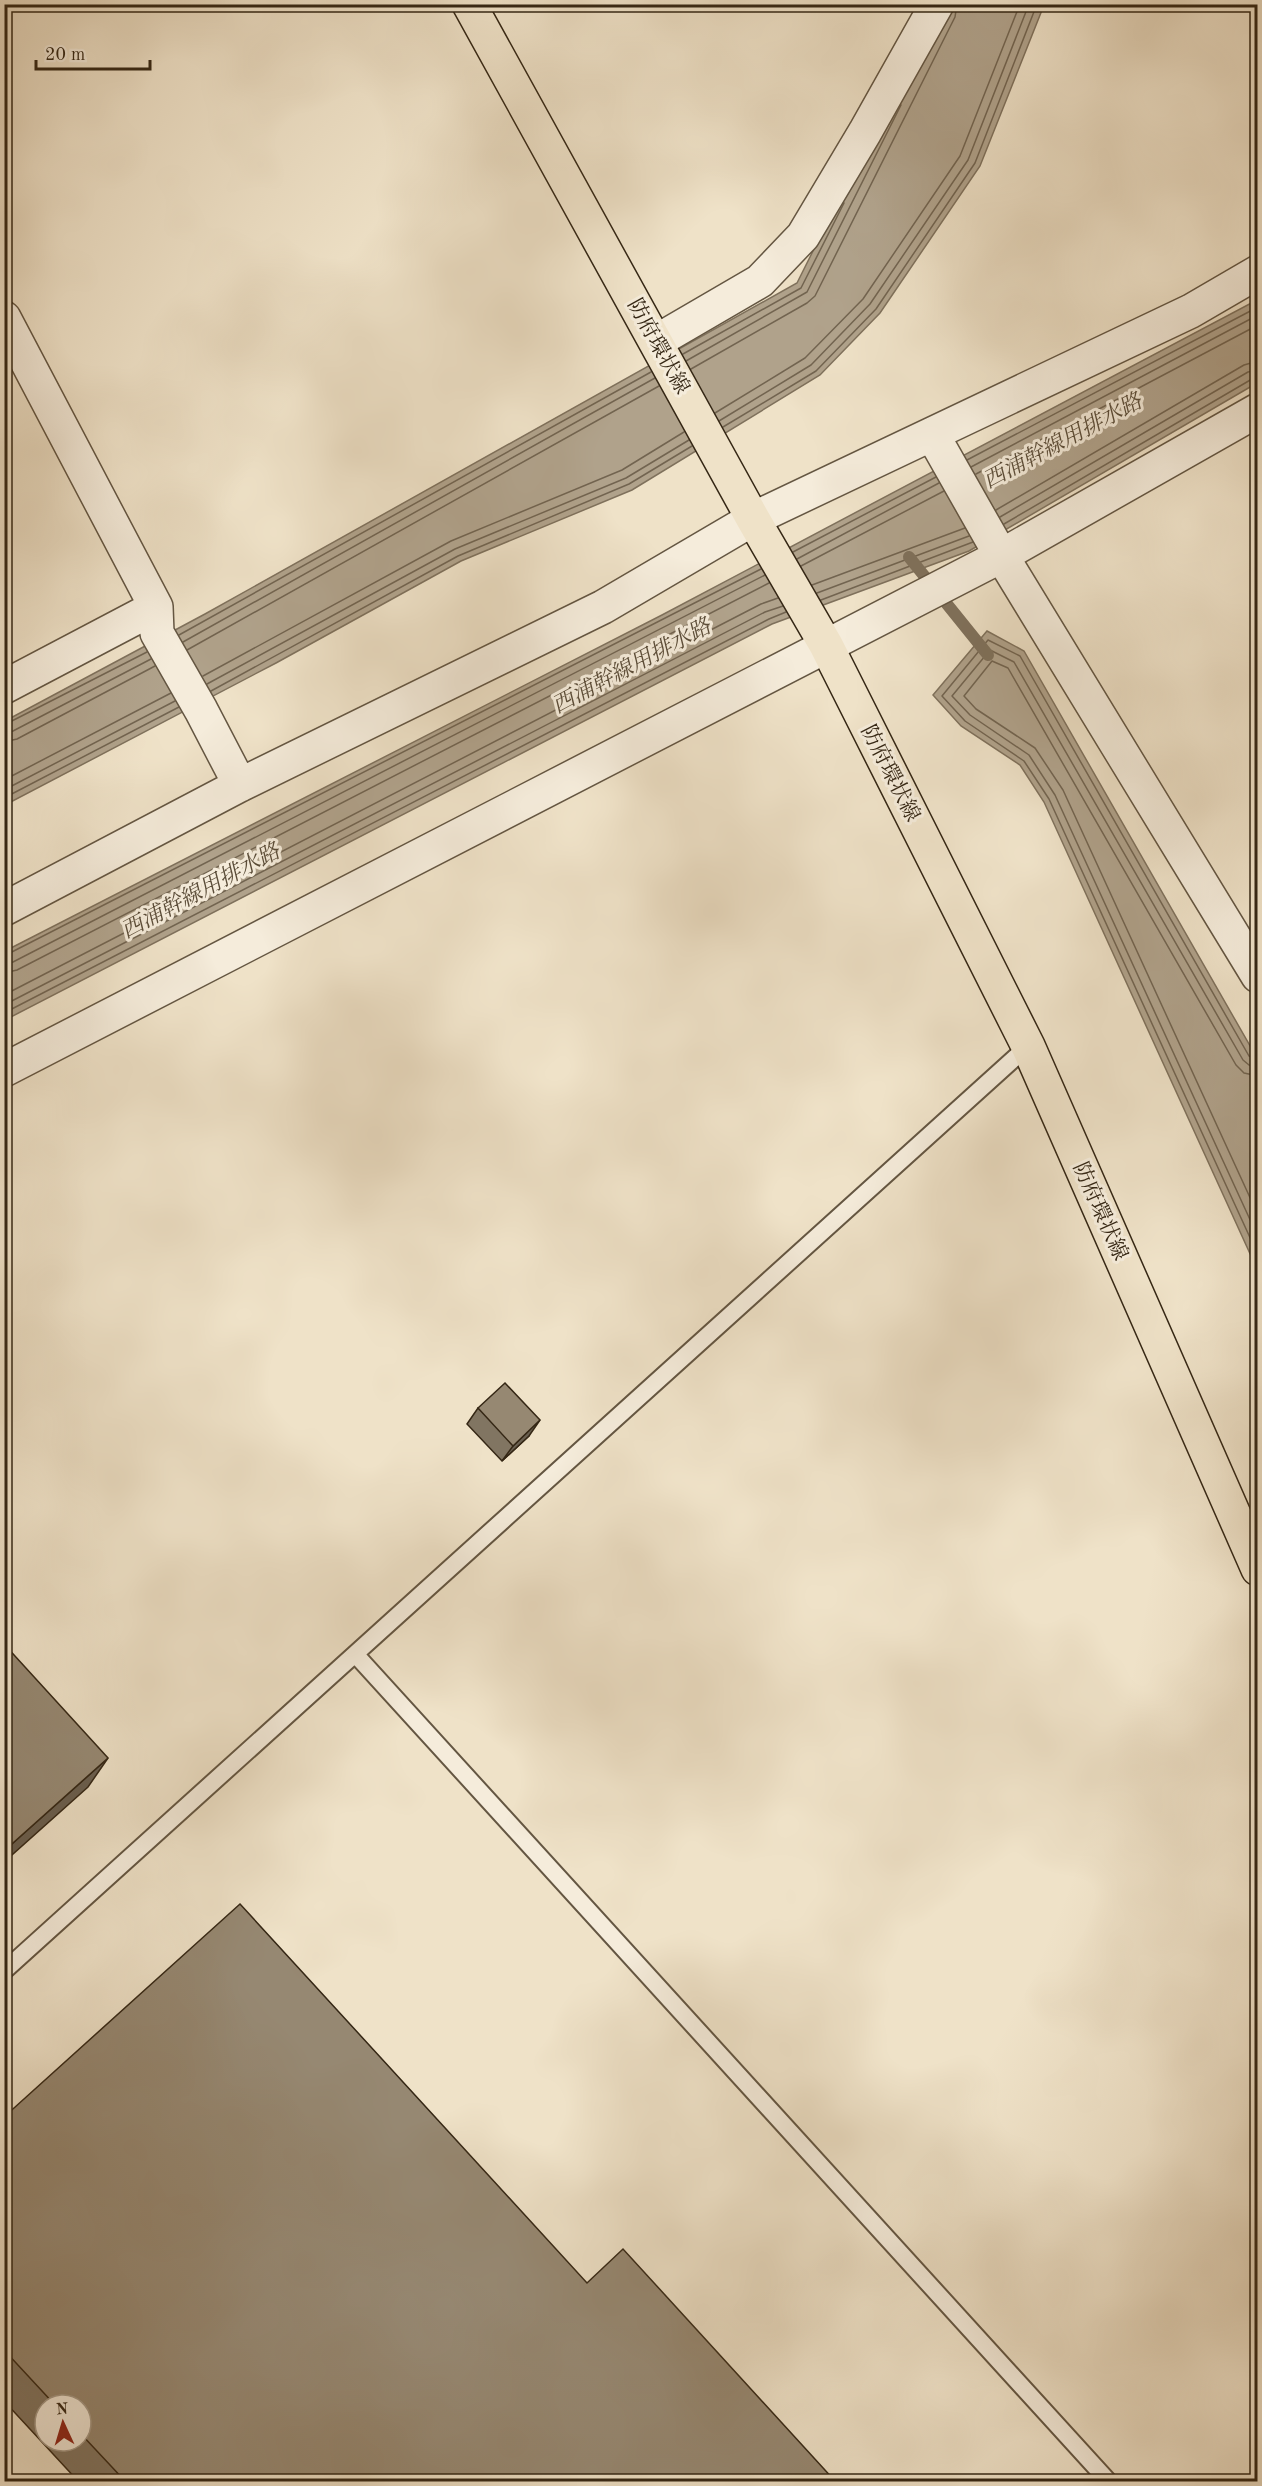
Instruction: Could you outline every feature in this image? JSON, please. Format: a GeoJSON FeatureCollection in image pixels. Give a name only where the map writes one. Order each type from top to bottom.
{"type":"FeatureCollection","features":[{"type":"Feature","properties":{"kind":"main road","name":"防府環状線"},"geometry":{"type":"LineString","coordinates":[[469,4],[819,635],[1028,1046],[1257,1569]]}},
{"type":"Feature","properties":{"kind":"street"},"geometry":{"type":"LineString","coordinates":[[657,341],[760,282],[802,236],[865,132],[937,4]]}},
{"type":"Feature","properties":{"kind":"street"},"geometry":{"type":"LineString","coordinates":[[4,909],[240,785],[759,530],[940,447],[1191,311],[1257,272]]}},
{"type":"Feature","properties":{"kind":"street"},"geometry":{"type":"LineString","coordinates":[[4,318],[240,785]]}},
{"type":"Feature","properties":{"kind":"street"},"geometry":{"type":"LineString","coordinates":[[4,1070],[819,635],[998,550],[1257,410]]}},
{"type":"Feature","properties":{"kind":"street"},"geometry":{"type":"LineString","coordinates":[[940,447],[998,550],[1227,922],[1257,976]]}},
{"type":"Feature","properties":{"kind":"street"},"geometry":{"type":"LineString","coordinates":[[4,687],[156,620]]}},
{"type":"Feature","properties":{"kind":"lane"},"geometry":{"type":"LineString","coordinates":[[4,1971],[1028,1046]]}},
{"type":"Feature","properties":{"kind":"lane"},"geometry":{"type":"LineString","coordinates":[[356,1655],[1109,2481]]}},
{"type":"Feature","properties":{"kind":"water"},"geometry":{"type":"Polygon","coordinates":[[[936,5],[1044,5],[980,166],[880,313],[820,375],[632,490],[461,561],[276,663],[5,805],[5,721],[205,614],[797,283],[936,5]]]}},
{"type":"Feature","properties":{"kind":"water","name":"西浦幹線用排水路"},"geometry":{"type":"Polygon","coordinates":[[[1257,300],[1257,383],[969,551],[772,624],[5,1020],[5,951],[662,615],[1257,300]]]}},
{"type":"Feature","properties":{"kind":"water"},"geometry":{"type":"Polygon","coordinates":[[[987,631],[1024,651],[1257,1058],[1257,1269],[1044,802],[1020,765],[961,726],[933,695],[987,631]]]}},
{"type":"Feature","properties":{"kind":"building"},"geometry":{"type":"Polygon","coordinates":[[[505,1383],[540,1420],[513,1446],[478,1408],[505,1383]]]}},
{"type":"Feature","properties":{"kind":"building"},"geometry":{"type":"Polygon","coordinates":[[[4,1644],[108,1758],[4,1851],[4,1644]]]}},
{"type":"Feature","properties":{"kind":"building"},"geometry":{"type":"Polygon","coordinates":[[[240,1904],[587,2283],[623,2249],[835,2481],[125,2481],[93,2447],[93,2393],[44,2393],[4,2350],[4,2117],[240,1904]]]}},
{"type":"Feature","properties":{"kind":"building"},"geometry":{"type":"Polygon","coordinates":[[[1257,2468],[1257,2481],[1243,2481],[1257,2468]]]}},
{"type":"Feature","properties":{"kind":"waterway"},"geometry":{"type":"LineString","coordinates":[[909,557],[988,655]]}}]}
